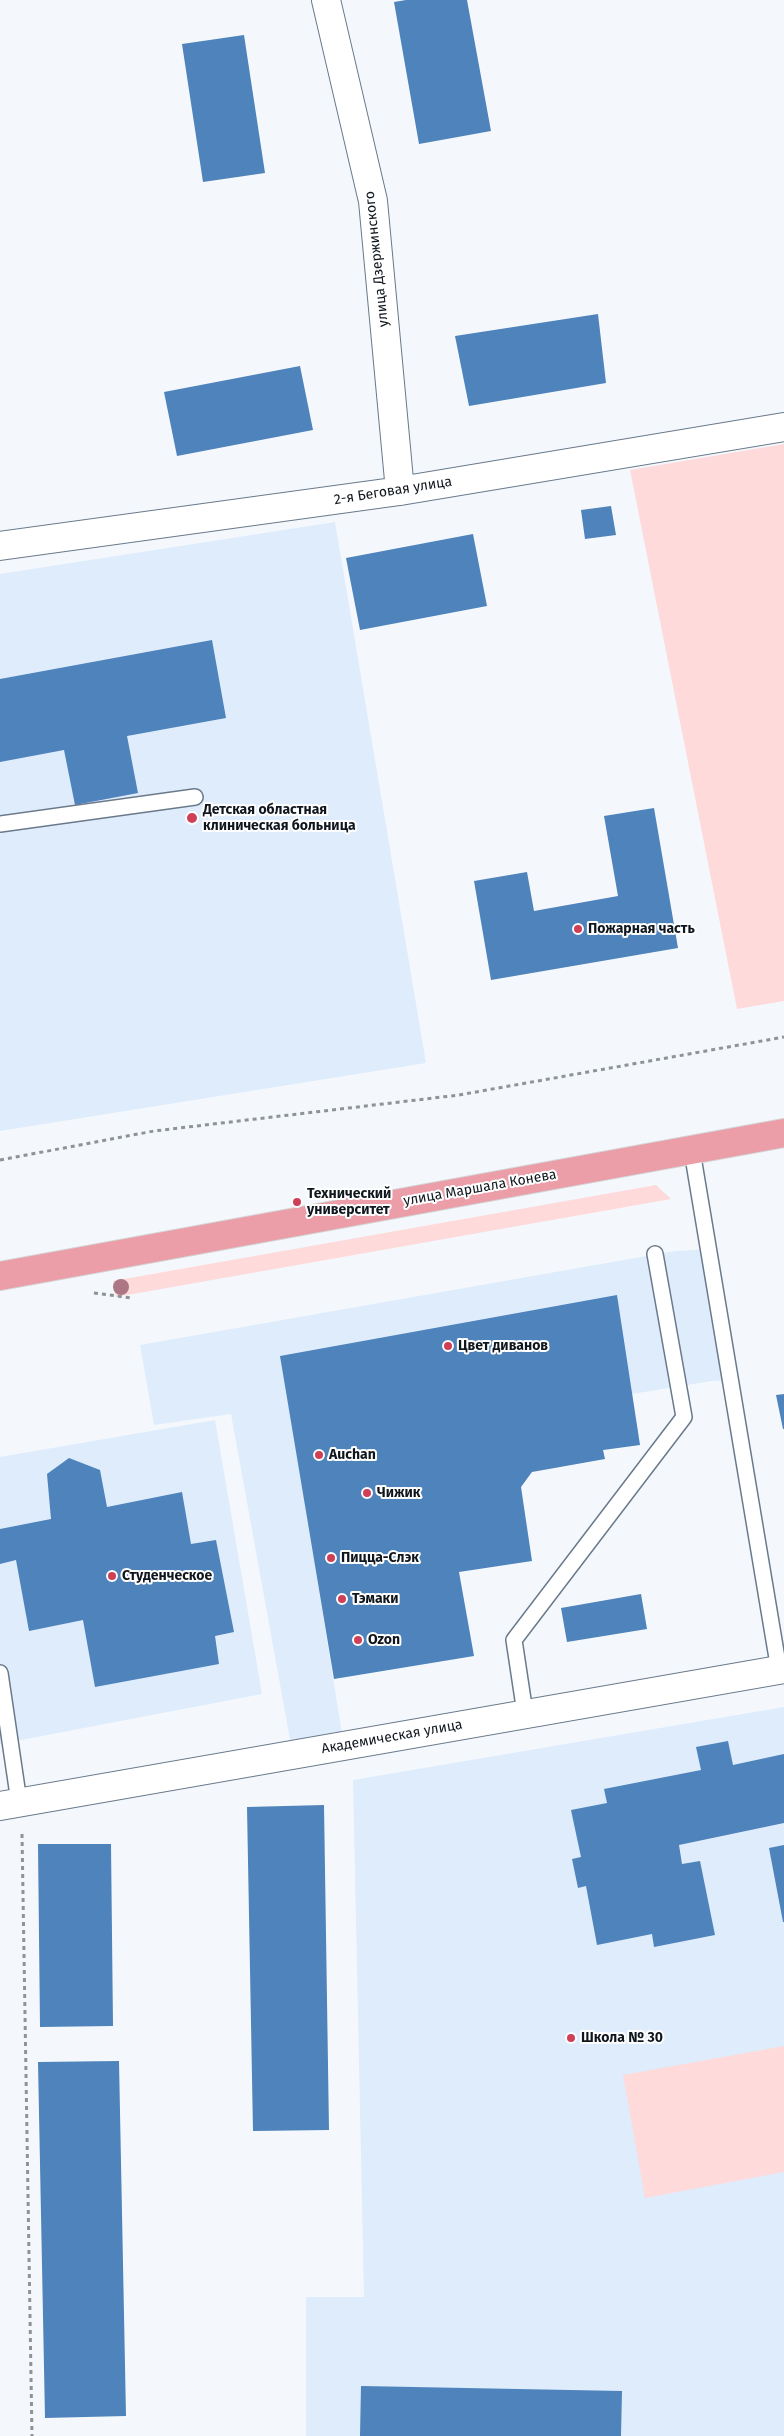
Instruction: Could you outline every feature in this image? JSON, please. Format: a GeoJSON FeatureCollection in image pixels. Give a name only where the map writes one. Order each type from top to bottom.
{"type":"FeatureCollection","features":[{"type":"Feature","properties":{"kind":"main road","name":"улица Маршала Конева"},"geometry":{"type":"LineString","coordinates":[[0,1276],[784,1133]]}},
{"type":"Feature","properties":{"kind":"street","name":"улица Дзержинского"},"geometry":{"type":"LineString","coordinates":[[326,0],[373,202],[400,491]]}},
{"type":"Feature","properties":{"kind":"street","name":"2-я Беговая улица"},"geometry":{"type":"LineString","coordinates":[[0,546],[400,491],[784,427]]}},
{"type":"Feature","properties":{"kind":"street","name":"Академическая улица"},"geometry":{"type":"LineString","coordinates":[[10,1804],[782,1669]]}},
{"type":"Feature","properties":{"kind":"lane"},"geometry":{"type":"LineString","coordinates":[[0,824],[194,797]]}},
{"type":"Feature","properties":{"kind":"lane"},"geometry":{"type":"LineString","coordinates":[[692,1151],[782,1669]]}},
{"type":"Feature","properties":{"kind":"lane"},"geometry":{"type":"LineString","coordinates":[[525,1713],[514,1640],[684,1417],[655,1254]]}},
{"type":"Feature","properties":{"kind":"lane"},"geometry":{"type":"LineString","coordinates":[[0,1673],[10,1804]]}},
{"type":"Feature","properties":{"kind":"path"},"geometry":{"type":"LineString","coordinates":[[0,1160],[154,1131],[459,1095],[784,1037]]}},
{"type":"Feature","properties":{"kind":"path"},"geometry":{"type":"LineString","coordinates":[[86,1294],[96,1293],[132,1298]]}},
{"type":"Feature","properties":{"kind":"path"},"geometry":{"type":"LineString","coordinates":[[22,1832],[32,2436]]}},
{"type":"Feature","properties":{"kind":"shaded area"},"geometry":{"type":"Polygon","coordinates":[[[784,444],[784,1001],[737,1009],[630,470],[784,444]]]}},
{"type":"Feature","properties":{"kind":"shaded area","name":"Детская областная клиническая больница"},"geometry":{"type":"Polygon","coordinates":[[[335,522],[426,1063],[0,1131],[0,574],[335,522]]]}},
{"type":"Feature","properties":{"kind":"shaded area"},"geometry":{"type":"Polygon","coordinates":[[[656,1185],[671,1199],[116,1297],[113,1281],[656,1185]]]}},
{"type":"Feature","properties":{"kind":"shaded area"},"geometry":{"type":"Polygon","coordinates":[[[709,1249],[732,1380],[712,1381],[632,1394],[640,1445],[603,1450],[587,1350],[419,1561],[317,1578],[344,1746],[293,1756],[231,1414],[154,1425],[140,1345],[675,1251],[709,1249]]]}},
{"type":"Feature","properties":{"kind":"shaded area"},"geometry":{"type":"Polygon","coordinates":[[[215,1420],[262,1694],[0,1744],[0,1457],[215,1420]]]}},
{"type":"Feature","properties":{"kind":"shaded area","name":"Школа № 30"},"geometry":{"type":"Polygon","coordinates":[[[784,1707],[784,2436],[306,2436],[306,2297],[364,2297],[353,1780],[784,1707]]]}},
{"type":"Feature","properties":{"kind":"shaded area"},"geometry":{"type":"Polygon","coordinates":[[[784,2046],[784,2172],[645,2198],[623,2075],[784,2046]]]}},
{"type":"Feature","properties":{"kind":"building"},"geometry":{"type":"Polygon","coordinates":[[[406,0],[467,0],[491,131],[419,144],[394,2],[406,0]]]}},
{"type":"Feature","properties":{"kind":"building"},"geometry":{"type":"Polygon","coordinates":[[[244,35],[265,173],[203,182],[182,44],[244,35]]]}},
{"type":"Feature","properties":{"kind":"building"},"geometry":{"type":"Polygon","coordinates":[[[598,314],[606,383],[469,406],[455,336],[598,314]]]}},
{"type":"Feature","properties":{"kind":"building"},"geometry":{"type":"Polygon","coordinates":[[[300,366],[313,430],[177,456],[164,392],[300,366]]]}},
{"type":"Feature","properties":{"kind":"building"},"geometry":{"type":"Polygon","coordinates":[[[611,506],[616,535],[585,539],[581,510],[611,506]]]}},
{"type":"Feature","properties":{"kind":"building"},"geometry":{"type":"Polygon","coordinates":[[[473,534],[487,606],[360,630],[346,558],[473,534]]]}},
{"type":"Feature","properties":{"kind":"building"},"geometry":{"type":"Polygon","coordinates":[[[212,640],[226,718],[127,736],[138,793],[75,805],[64,750],[0,762],[0,679],[212,640]]]}},
{"type":"Feature","properties":{"kind":"building","name":"Пожарная часть"},"geometry":{"type":"Polygon","coordinates":[[[654,808],[678,948],[491,980],[474,881],[527,872],[534,911],[618,896],[604,816],[654,808]]]}},
{"type":"Feature","properties":{"kind":"building"},"geometry":{"type":"Polygon","coordinates":[[[617,1295],[640,1445],[603,1450],[605,1459],[532,1472],[521,1487],[532,1561],[459,1572],[474,1656],[334,1679],[280,1356],[617,1295]]]}},
{"type":"Feature","properties":{"kind":"building"},"geometry":{"type":"Polygon","coordinates":[[[784,1394],[784,1429],[783,1429],[776,1395],[784,1394]]]}},
{"type":"Feature","properties":{"kind":"building"},"geometry":{"type":"Polygon","coordinates":[[[69,1458],[100,1470],[107,1507],[182,1492],[191,1544],[216,1540],[234,1632],[215,1636],[219,1664],[95,1687],[83,1620],[29,1631],[16,1560],[0,1564],[0,1529],[51,1519],[47,1474],[69,1458]]]}},
{"type":"Feature","properties":{"kind":"building"},"geometry":{"type":"Polygon","coordinates":[[[641,1594],[647,1629],[567,1642],[561,1608],[641,1594]]]}},
{"type":"Feature","properties":{"kind":"building"},"geometry":{"type":"Polygon","coordinates":[[[728,1741],[733,1765],[784,1754],[784,1823],[679,1845],[682,1864],[700,1861],[715,1935],[654,1947],[652,1934],[597,1945],[586,1886],[578,1888],[572,1859],[581,1857],[571,1810],[607,1803],[604,1789],[701,1770],[696,1747],[728,1741]]]}},
{"type":"Feature","properties":{"kind":"building"},"geometry":{"type":"Polygon","coordinates":[[[324,1805],[329,2130],[253,2131],[247,1807],[324,1805]]]}},
{"type":"Feature","properties":{"kind":"building"},"geometry":{"type":"Polygon","coordinates":[[[38,1844],[111,1844],[113,2026],[40,2027],[38,1844]]]}},
{"type":"Feature","properties":{"kind":"building"},"geometry":{"type":"Polygon","coordinates":[[[784,1845],[784,1922],[783,1922],[769,1848],[784,1845]]]}},
{"type":"Feature","properties":{"kind":"building"},"geometry":{"type":"Polygon","coordinates":[[[119,2061],[126,2416],[45,2418],[38,2062],[119,2061]]]}},
{"type":"Feature","properties":{"kind":"building"},"geometry":{"type":"Polygon","coordinates":[[[361,2386],[622,2391],[621,2436],[360,2436],[361,2386]]]}},
{"type":"Feature","properties":{"kind":"place","name":"Детская областная клиническая больница"},"geometry":{"type":"Point","coordinates":[192,818]}},
{"type":"Feature","properties":{"kind":"place","name":"Пожарная часть"},"geometry":{"type":"Point","coordinates":[578,929]}},
{"type":"Feature","properties":{"kind":"place","name":"Технический университет"},"geometry":{"type":"Point","coordinates":[297,1202]}},
{"type":"Feature","properties":{"kind":"place","name":"Цвет диванов"},"geometry":{"type":"Point","coordinates":[448,1346]}},
{"type":"Feature","properties":{"kind":"place","name":"Auchan"},"geometry":{"type":"Point","coordinates":[319,1455]}},
{"type":"Feature","properties":{"kind":"place","name":"Чижик"},"geometry":{"type":"Point","coordinates":[367,1493]}},
{"type":"Feature","properties":{"kind":"place","name":"Пицца-Слэк"},"geometry":{"type":"Point","coordinates":[331,1558]}},
{"type":"Feature","properties":{"kind":"place","name":"Студенческое"},"geometry":{"type":"Point","coordinates":[112,1576]}},
{"type":"Feature","properties":{"kind":"place","name":"Тэмаки"},"geometry":{"type":"Point","coordinates":[342,1599]}},
{"type":"Feature","properties":{"kind":"place","name":"Ozon"},"geometry":{"type":"Point","coordinates":[358,1640]}},
{"type":"Feature","properties":{"kind":"place","name":"Школа № 30"},"geometry":{"type":"Point","coordinates":[571,2038]}}]}
